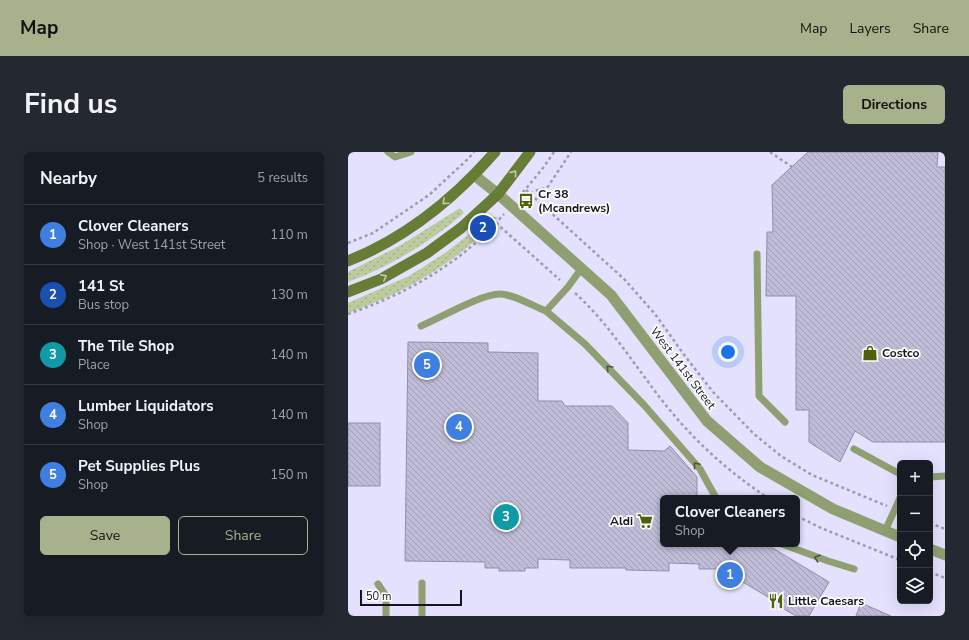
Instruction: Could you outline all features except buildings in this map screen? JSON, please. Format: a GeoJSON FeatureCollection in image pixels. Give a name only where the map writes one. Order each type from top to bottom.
{"type":"FeatureCollection","features":[{"type":"Feature","properties":{"kind":"main road"},"geometry":{"type":"LineString","coordinates":[[348,260],[369,252],[411,228],[442,205],[474,176],[494,152]]}},
{"type":"Feature","properties":{"kind":"main road"},"geometry":{"type":"LineString","coordinates":[[348,292],[381,279],[427,253],[461,228],[498,194],[530,152]]}},
{"type":"Feature","properties":{"kind":"street","name":"West 141st Street"},"geometry":{"type":"LineString","coordinates":[[474,176],[498,194],[610,295],[707,421],[760,467],[833,509],[897,536]]}},
{"type":"Feature","properties":{"kind":"street"},"geometry":{"type":"LineString","coordinates":[[933,550],[945,555]]}},
{"type":"Feature","properties":{"kind":"lane"},"geometry":{"type":"LineString","coordinates":[[388,152],[395,157],[411,152]]}},
{"type":"Feature","properties":{"kind":"lane"},"geometry":{"type":"LineString","coordinates":[[757,254],[760,396],[785,422]]}},
{"type":"Feature","properties":{"kind":"lane"},"geometry":{"type":"LineString","coordinates":[[546,311],[568,287],[581,269]]}},
{"type":"Feature","properties":{"kind":"lane"},"geometry":{"type":"LineString","coordinates":[[421,326],[487,295],[501,294],[519,299],[546,311],[585,344],[644,405],[700,469],[714,495]]}},
{"type":"Feature","properties":{"kind":"lane"},"geometry":{"type":"LineString","coordinates":[[854,449],[897,472]]}},
{"type":"Feature","properties":{"kind":"lane"},"geometry":{"type":"LineString","coordinates":[[933,477],[945,476]]}},
{"type":"Feature","properties":{"kind":"lane"},"geometry":{"type":"LineString","coordinates":[[885,531],[897,505]]}},
{"type":"Feature","properties":{"kind":"lane"},"geometry":{"type":"LineString","coordinates":[[790,547],[854,569]]}},
{"type":"Feature","properties":{"kind":"lane"},"geometry":{"type":"LineString","coordinates":[[422,583],[422,616]]}},
{"type":"Feature","properties":{"kind":"lane"},"geometry":{"type":"LineString","coordinates":[[378,584],[386,596],[386,616]]}},
{"type":"Feature","properties":{"kind":"path"},"geometry":{"type":"LineString","coordinates":[[348,243],[373,233],[429,195],[474,152]]}},
{"type":"Feature","properties":{"kind":"path"},"geometry":{"type":"LineString","coordinates":[[531,194],[534,191],[547,188],[571,152]]}},
{"type":"Feature","properties":{"kind":"path"},"geometry":{"type":"LineString","coordinates":[[770,152],[792,167]]}},
{"type":"Feature","properties":{"kind":"path"},"geometry":{"type":"LineString","coordinates":[[526,190],[624,279],[655,314],[713,392],[754,434],[781,456],[812,475],[895,509]]}},
{"type":"Feature","properties":{"kind":"path"},"geometry":{"type":"LineString","coordinates":[[496,223],[568,287],[605,324],[661,400],[687,431],[713,456],[748,485],[763,495]]}},
{"type":"Feature","properties":{"kind":"path"},"geometry":{"type":"LineString","coordinates":[[800,518],[821,528],[897,559]]}},
{"type":"Feature","properties":{"kind":"path"},"geometry":{"type":"LineString","coordinates":[[933,524],[945,529]]}},
{"type":"Feature","properties":{"kind":"path"},"geometry":{"type":"LineString","coordinates":[[933,573],[945,578]]}},
{"type":"Feature","properties":{"kind":"green space"},"geometry":{"type":"Polygon","coordinates":[[[460,208],[464,213],[423,244],[379,269],[348,282],[348,272],[401,245],[460,208]]]}},
{"type":"Feature","properties":{"kind":"green space"},"geometry":{"type":"Polygon","coordinates":[[[497,217],[487,231],[434,272],[384,299],[348,313],[348,303],[409,276],[445,253],[485,220],[497,217]]]}},
{"type":"Feature","properties":{"kind":"place","name":"Cr 38 (Mcandrews)"},"geometry":{"type":"Point","coordinates":[526,201]}},
{"type":"Feature","properties":{"kind":"place","name":"141 St"},"geometry":{"type":"Point","coordinates":[483,228]}},
{"type":"Feature","properties":{"kind":"place","name":"Costco"},"geometry":{"type":"Point","coordinates":[870,353]}},
{"type":"Feature","properties":{"kind":"place","name":"Pet Supplies Plus"},"geometry":{"type":"Point","coordinates":[427,365]}},
{"type":"Feature","properties":{"kind":"place","name":"Lumber Liquidators"},"geometry":{"type":"Point","coordinates":[459,427]}},
{"type":"Feature","properties":{"kind":"place","name":"The Tile Shop"},"geometry":{"type":"Point","coordinates":[506,517]}},
{"type":"Feature","properties":{"kind":"place","name":"Aldi"},"geometry":{"type":"Point","coordinates":[645,521]}},
{"type":"Feature","properties":{"kind":"place","name":"Clover Cleaners"},"geometry":{"type":"Point","coordinates":[730,575]}},
{"type":"Feature","properties":{"kind":"place","name":"Little Caesars"},"geometry":{"type":"Point","coordinates":[776,601]}}]}
